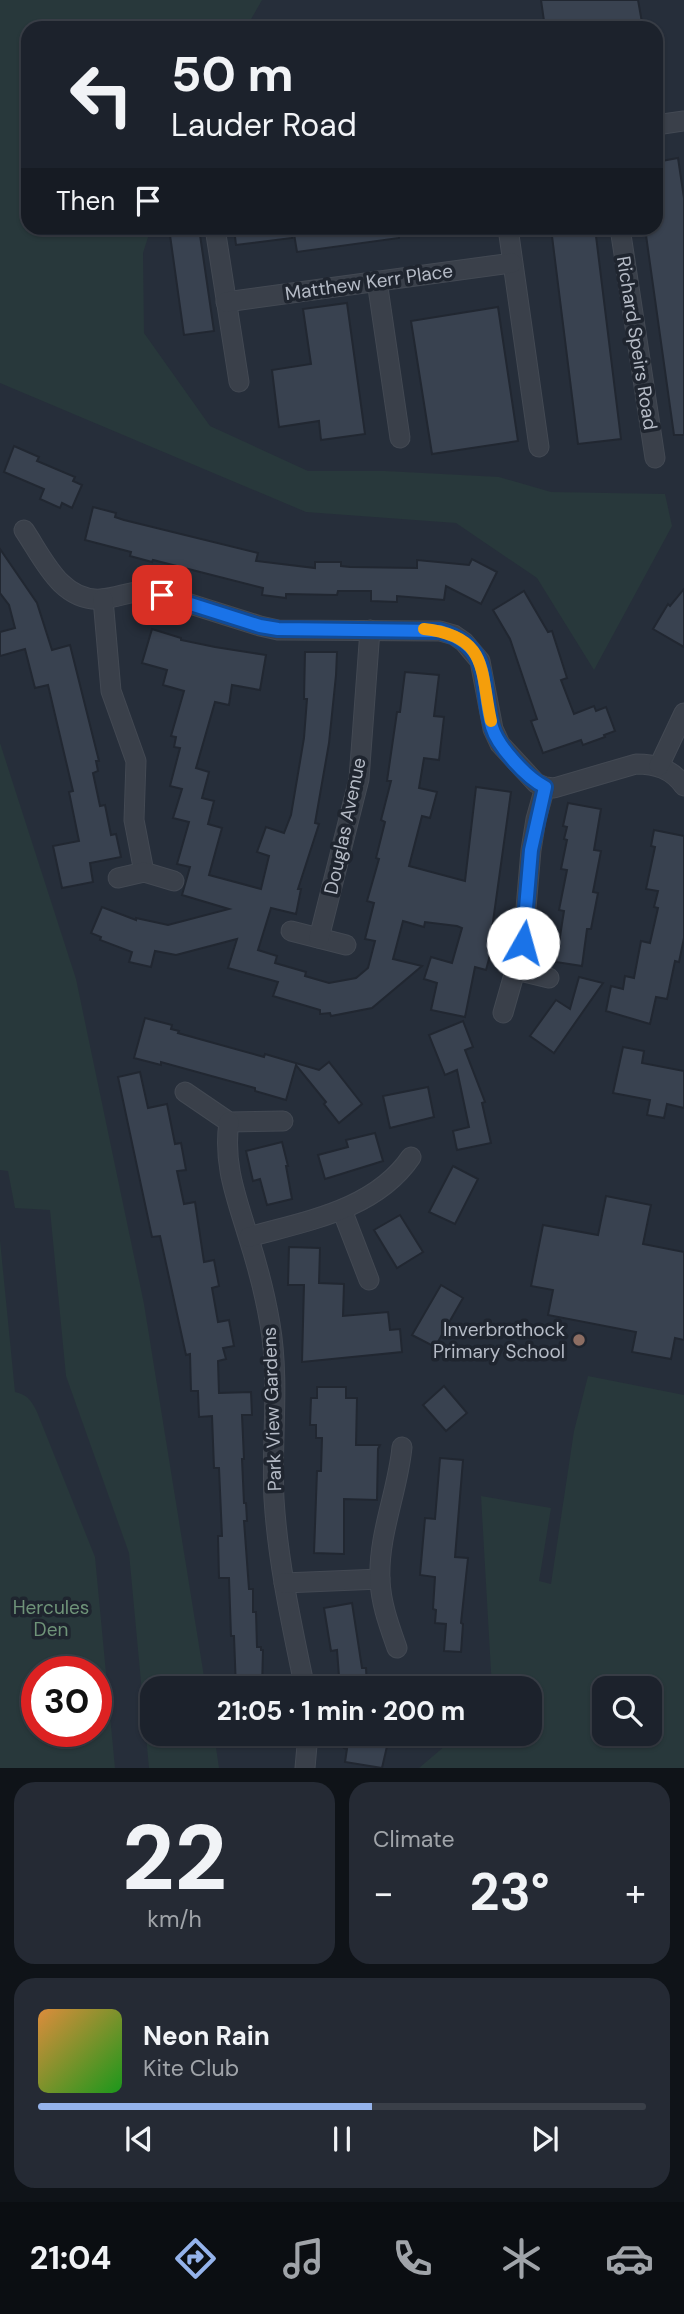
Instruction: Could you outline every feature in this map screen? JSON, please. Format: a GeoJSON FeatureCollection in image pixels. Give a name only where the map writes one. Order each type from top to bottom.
{"type":"FeatureCollection","features":[{"type":"Feature","properties":{"kind":"street"},"geometry":{"type":"LineString","coordinates":[[663,124],[684,121]]}},
{"type":"Feature","properties":{"kind":"street"},"geometry":{"type":"LineString","coordinates":[[216,235],[239,382]]}},
{"type":"Feature","properties":{"kind":"street"},"geometry":{"type":"LineString","coordinates":[[509,235],[540,447]]}},
{"type":"Feature","properties":{"kind":"street","name":"Richard Speirs Road"},"geometry":{"type":"LineString","coordinates":[[621,235],[655,458]]}},
{"type":"Feature","properties":{"kind":"street","name":"Matthew Kerr Place"},"geometry":{"type":"LineString","coordinates":[[226,302],[512,263]]}},
{"type":"Feature","properties":{"kind":"street"},"geometry":{"type":"LineString","coordinates":[[377,281],[400,438]]}},
{"type":"Feature","properties":{"kind":"street"},"geometry":{"type":"LineString","coordinates":[[24,530],[69,591],[90,599],[103,599],[134,590],[149,591],[260,626],[278,629],[440,631],[454,635],[464,642],[480,661],[493,729],[500,744],[536,783],[545,787],[565,786],[636,764],[659,766],[680,780],[684,786]]}},
{"type":"Feature","properties":{"kind":"street"},"geometry":{"type":"LineString","coordinates":[[103,599],[111,691],[136,761],[134,820],[144,872]]}},
{"type":"Feature","properties":{"kind":"street","name":"Douglas Avenue"},"geometry":{"type":"LineString","coordinates":[[319,938],[359,779],[370,630]]}},
{"type":"Feature","properties":{"kind":"street"},"geometry":{"type":"LineString","coordinates":[[659,766],[684,713]]}},
{"type":"Feature","properties":{"kind":"street"},"geometry":{"type":"LineString","coordinates":[[503,1013],[526,922],[531,850],[545,787]]}},
{"type":"Feature","properties":{"kind":"street"},"geometry":{"type":"LineString","coordinates":[[118,878],[144,872],[174,881]]}},
{"type":"Feature","properties":{"kind":"street"},"geometry":{"type":"LineString","coordinates":[[291,931],[346,945]]}},
{"type":"Feature","properties":{"kind":"street"},"geometry":{"type":"LineString","coordinates":[[516,970],[550,978]]}},
{"type":"Feature","properties":{"kind":"street"},"geometry":{"type":"LineString","coordinates":[[185,1092],[229,1122],[283,1121]]}},
{"type":"Feature","properties":{"kind":"street","name":"Park View Gardens"},"geometry":{"type":"LineString","coordinates":[[229,1122],[226,1156],[270,1324],[273,1350],[274,1496],[284,1583],[302,1676]]}},
{"type":"Feature","properties":{"kind":"street"},"geometry":{"type":"LineString","coordinates":[[249,1237],[342,1210],[388,1185],[411,1157]]}},
{"type":"Feature","properties":{"kind":"street"},"geometry":{"type":"LineString","coordinates":[[342,1210],[369,1280]]}},
{"type":"Feature","properties":{"kind":"street"},"geometry":{"type":"LineString","coordinates":[[397,1648],[384,1614],[380,1579],[386,1528],[402,1447]]}},
{"type":"Feature","properties":{"kind":"street"},"geometry":{"type":"LineString","coordinates":[[284,1583],[380,1579]]}},
{"type":"Feature","properties":{"kind":"street"},"geometry":{"type":"LineString","coordinates":[[305,1768],[306,1746]]}},
{"type":"Feature","properties":{"kind":"green space"},"geometry":{"type":"Polygon","coordinates":[[[0,0],[262,0],[250,21],[21,21],[21,235],[149,235],[143,253],[144,333],[210,426],[308,471],[385,471],[499,477],[551,492],[665,494],[672,526],[594,670],[537,578],[456,523],[306,512],[0,383],[0,0]]]}},
{"type":"Feature","properties":{"kind":"green space"},"geometry":{"type":"Polygon","coordinates":[[[0,743],[76,979],[144,1304],[204,1676],[140,1676],[129,1553],[66,1376],[50,1210],[15,1208],[8,1171],[0,1170],[0,743]]]}},
{"type":"Feature","properties":{"kind":"green space","name":"Hercules Den"},"geometry":{"type":"Polygon","coordinates":[[[0,1240],[15,1392],[29,1399],[37,1412],[95,1557],[104,1656],[21,1656],[21,1747],[112,1747],[112,1736],[115,1768],[0,1768],[0,1240]]]}},
{"type":"Feature","properties":{"kind":"green space"},"geometry":{"type":"Polygon","coordinates":[[[588,1376],[684,1395],[684,1768],[419,1768],[445,1746],[542,1746],[542,1676],[491,1676],[481,1496],[551,1508],[539,1581],[551,1584],[574,1431],[588,1376]]]}},
{"type":"Feature","properties":{"kind":"green space"},"geometry":{"type":"Polygon","coordinates":[[[147,1746],[216,1746],[219,1768],[149,1768],[147,1746]]]}},
{"type":"Feature","properties":{"kind":"building"},"geometry":{"type":"Polygon","coordinates":[[[541,0],[638,0],[642,21],[544,21],[541,0]]]}},
{"type":"Feature","properties":{"kind":"building"},"geometry":{"type":"Polygon","coordinates":[[[678,158],[684,198],[684,435],[674,435],[646,235],[663,235],[663,161],[678,158]]]}},
{"type":"Feature","properties":{"kind":"building"},"geometry":{"type":"Polygon","coordinates":[[[170,235],[200,235],[214,331],[184,335],[170,235]]]}},
{"type":"Feature","properties":{"kind":"building"},"geometry":{"type":"Polygon","coordinates":[[[235,235],[292,235],[292,238],[236,245],[235,235]]]}},
{"type":"Feature","properties":{"kind":"building"},"geometry":{"type":"Polygon","coordinates":[[[294,235],[399,235],[399,238],[297,252],[294,235]]]}},
{"type":"Feature","properties":{"kind":"building"},"geometry":{"type":"Polygon","coordinates":[[[552,235],[596,235],[621,439],[578,444],[552,235]]]}},
{"type":"Feature","properties":{"kind":"building"},"geometry":{"type":"Polygon","coordinates":[[[347,303],[365,434],[321,440],[319,421],[279,427],[272,370],[311,364],[303,309],[347,303]]]}},
{"type":"Feature","properties":{"kind":"building"},"geometry":{"type":"Polygon","coordinates":[[[498,307],[518,441],[432,454],[411,321],[498,307]]]}},
{"type":"Feature","properties":{"kind":"building"},"geometry":{"type":"Polygon","coordinates":[[[14,446],[39,457],[37,461],[75,477],[73,481],[82,485],[72,508],[62,503],[60,508],[40,499],[44,489],[4,472],[14,446]]]}},
{"type":"Feature","properties":{"kind":"building"},"geometry":{"type":"Polygon","coordinates":[[[93,507],[116,513],[115,517],[124,520],[258,553],[256,561],[315,568],[315,562],[341,562],[341,566],[350,567],[417,568],[417,560],[469,565],[472,559],[497,572],[481,604],[446,586],[444,600],[397,596],[397,602],[371,601],[371,591],[338,591],[337,595],[286,594],[286,598],[262,595],[263,588],[153,560],[152,562],[130,556],[131,552],[85,540],[93,507]]]}},
{"type":"Feature","properties":{"kind":"building"},"geometry":{"type":"Polygon","coordinates":[[[0,549],[37,603],[52,650],[70,645],[99,761],[96,761],[98,771],[93,773],[100,806],[105,805],[111,835],[116,834],[121,857],[90,863],[93,882],[62,888],[53,846],[79,841],[69,792],[73,791],[48,685],[35,688],[25,649],[0,656],[0,632],[15,628],[9,605],[0,593],[0,549]]]}},
{"type":"Feature","properties":{"kind":"building"},"geometry":{"type":"Polygon","coordinates":[[[684,589],[684,647],[653,629],[668,604],[670,606],[684,589]]]}},
{"type":"Feature","properties":{"kind":"building"},"geometry":{"type":"Polygon","coordinates":[[[524,591],[548,632],[552,631],[567,678],[561,680],[574,714],[594,706],[596,711],[606,707],[615,731],[583,745],[581,740],[543,753],[531,721],[537,719],[510,639],[493,610],[524,591]]]}},
{"type":"Feature","properties":{"kind":"building"},"geometry":{"type":"Polygon","coordinates":[[[152,629],[181,640],[266,655],[260,690],[232,685],[229,705],[215,702],[196,768],[209,772],[202,798],[214,801],[208,824],[222,828],[209,875],[261,889],[269,856],[257,852],[266,827],[284,833],[291,815],[304,738],[307,699],[304,699],[305,652],[337,652],[329,743],[315,823],[319,824],[298,889],[301,889],[296,914],[271,908],[258,950],[277,956],[275,963],[306,972],[305,976],[329,983],[356,978],[368,968],[375,941],[365,939],[374,903],[367,901],[379,859],[376,858],[385,822],[381,820],[391,781],[387,781],[405,672],[439,675],[434,716],[444,717],[439,760],[424,758],[419,788],[437,792],[430,818],[422,816],[409,866],[465,881],[476,787],[511,792],[490,943],[493,944],[486,970],[475,967],[465,1017],[431,1010],[437,983],[424,979],[431,957],[452,963],[462,928],[457,926],[425,922],[424,927],[403,921],[393,959],[422,966],[372,1008],[331,1016],[330,1013],[320,1014],[320,1010],[273,996],[278,982],[228,968],[237,939],[176,955],[155,951],[151,967],[129,962],[132,952],[100,940],[101,937],[91,933],[102,907],[136,920],[168,925],[229,909],[182,895],[190,867],[177,864],[189,822],[173,818],[182,789],[170,786],[180,748],[174,747],[176,737],[171,736],[184,691],[163,685],[167,670],[142,663],[152,629]]]}},
{"type":"Feature","properties":{"kind":"building"},"geometry":{"type":"Polygon","coordinates":[[[568,803],[601,809],[594,850],[601,851],[593,892],[598,893],[591,929],[587,929],[582,966],[556,962],[564,911],[559,910],[567,870],[561,869],[567,840],[564,839],[567,827],[563,826],[568,803]]]}},
{"type":"Feature","properties":{"kind":"building"},"geometry":{"type":"Polygon","coordinates":[[[654,830],[684,836],[684,938],[679,962],[675,961],[667,999],[656,997],[650,1024],[606,1011],[611,986],[623,989],[625,976],[634,978],[641,941],[650,943],[658,908],[654,907],[658,891],[646,889],[655,847],[651,846],[654,830]]]}},
{"type":"Feature","properties":{"kind":"building"},"geometry":{"type":"Polygon","coordinates":[[[579,977],[603,983],[554,1053],[530,1036],[556,1000],[570,1009],[579,977]]]}},
{"type":"Feature","properties":{"kind":"building"},"geometry":{"type":"Polygon","coordinates":[[[145,1018],[172,1025],[171,1029],[179,1031],[178,1033],[264,1057],[265,1054],[319,1070],[329,1062],[362,1104],[339,1123],[296,1065],[286,1100],[255,1091],[255,1088],[161,1062],[161,1065],[134,1058],[145,1018]]]}},
{"type":"Feature","properties":{"kind":"building"},"geometry":{"type":"Polygon","coordinates":[[[463,1021],[473,1047],[465,1050],[485,1102],[482,1103],[491,1143],[457,1150],[453,1131],[469,1127],[457,1070],[445,1075],[429,1035],[463,1021]]]}},
{"type":"Feature","properties":{"kind":"building"},"geometry":{"type":"Polygon","coordinates":[[[623,1047],[644,1051],[642,1063],[684,1071],[684,1108],[667,1104],[664,1118],[647,1115],[650,1100],[613,1093],[623,1047]]]}},
{"type":"Feature","properties":{"kind":"building"},"geometry":{"type":"Polygon","coordinates":[[[140,1072],[148,1108],[167,1104],[175,1144],[181,1143],[186,1170],[177,1171],[184,1204],[195,1202],[204,1262],[214,1260],[219,1286],[212,1288],[218,1322],[229,1320],[234,1346],[223,1348],[226,1359],[218,1361],[219,1393],[251,1392],[252,1415],[242,1415],[244,1503],[247,1521],[244,1521],[249,1589],[253,1589],[253,1612],[256,1612],[257,1647],[263,1650],[262,1676],[236,1676],[229,1578],[219,1578],[218,1536],[222,1536],[219,1468],[214,1468],[212,1416],[199,1417],[198,1391],[191,1391],[190,1354],[186,1355],[160,1236],[152,1237],[118,1077],[140,1072]]]}},
{"type":"Feature","properties":{"kind":"building"},"geometry":{"type":"Polygon","coordinates":[[[428,1087],[434,1117],[390,1128],[383,1096],[428,1087]]]}},
{"type":"Feature","properties":{"kind":"building"},"geometry":{"type":"Polygon","coordinates":[[[375,1133],[383,1161],[325,1179],[318,1155],[348,1147],[346,1140],[375,1133]]]}},
{"type":"Feature","properties":{"kind":"building"},"geometry":{"type":"Polygon","coordinates":[[[282,1142],[292,1199],[267,1205],[260,1179],[253,1181],[246,1151],[282,1142]]]}},
{"type":"Feature","properties":{"kind":"building"},"geometry":{"type":"Polygon","coordinates":[[[453,1166],[478,1179],[455,1224],[429,1212],[453,1166]]]}},
{"type":"Feature","properties":{"kind":"building"},"geometry":{"type":"Polygon","coordinates":[[[606,1196],[651,1205],[643,1244],[684,1252],[684,1340],[675,1338],[671,1359],[632,1352],[636,1332],[548,1315],[553,1290],[531,1286],[543,1225],[598,1235],[606,1196]]]}},
{"type":"Feature","properties":{"kind":"building"},"geometry":{"type":"Polygon","coordinates":[[[400,1215],[423,1252],[397,1268],[374,1230],[400,1215]]]}},
{"type":"Feature","properties":{"kind":"building"},"geometry":{"type":"Polygon","coordinates":[[[289,1247],[320,1248],[319,1283],[344,1284],[343,1316],[388,1312],[390,1330],[400,1329],[402,1352],[302,1362],[304,1285],[288,1285],[289,1247]]]}},
{"type":"Feature","properties":{"kind":"building"},"geometry":{"type":"Polygon","coordinates":[[[441,1285],[463,1298],[435,1347],[412,1335],[441,1285]]]}},
{"type":"Feature","properties":{"kind":"building"},"geometry":{"type":"Polygon","coordinates":[[[444,1386],[467,1413],[446,1431],[423,1405],[444,1386]]]}},
{"type":"Feature","properties":{"kind":"building"},"geometry":{"type":"Polygon","coordinates":[[[317,1387],[346,1387],[346,1398],[357,1398],[356,1445],[380,1445],[377,1500],[344,1499],[344,1554],[314,1553],[317,1471],[321,1471],[322,1438],[316,1438],[316,1425],[310,1425],[311,1398],[317,1398],[317,1387]]]}},
{"type":"Feature","properties":{"kind":"building"},"geometry":{"type":"Polygon","coordinates":[[[440,1458],[463,1460],[455,1557],[468,1558],[461,1623],[461,1652],[444,1651],[446,1624],[435,1623],[436,1610],[433,1609],[435,1577],[420,1575],[425,1518],[435,1519],[440,1458]]]}},
{"type":"Feature","properties":{"kind":"building"},"geometry":{"type":"Polygon","coordinates":[[[352,1603],[362,1668],[366,1668],[366,1676],[339,1676],[337,1650],[331,1651],[324,1608],[352,1603]]]}},
{"type":"Feature","properties":{"kind":"building"},"geometry":{"type":"Polygon","coordinates":[[[387,1746],[382,1768],[345,1762],[347,1749],[344,1748],[387,1746]]]}},
{"type":"Feature","properties":{"kind":"slow traffic"},"geometry":{"type":"LineString","coordinates":[[424,629],[454,635],[474,652],[484,675],[491,721]]}},
{"type":"Feature","properties":{"kind":"place","name":"Inverbrothock Primary School"},"geometry":{"type":"Point","coordinates":[579,1340]}},
{"type":"Feature","properties":{"kind":"route"},"geometry":{"type":"LineString","coordinates":[[162,595],[260,626],[278,629],[425,629],[454,635],[464,642],[480,661],[493,729],[500,744],[536,783],[545,787],[531,850],[523,943]]}}]}
